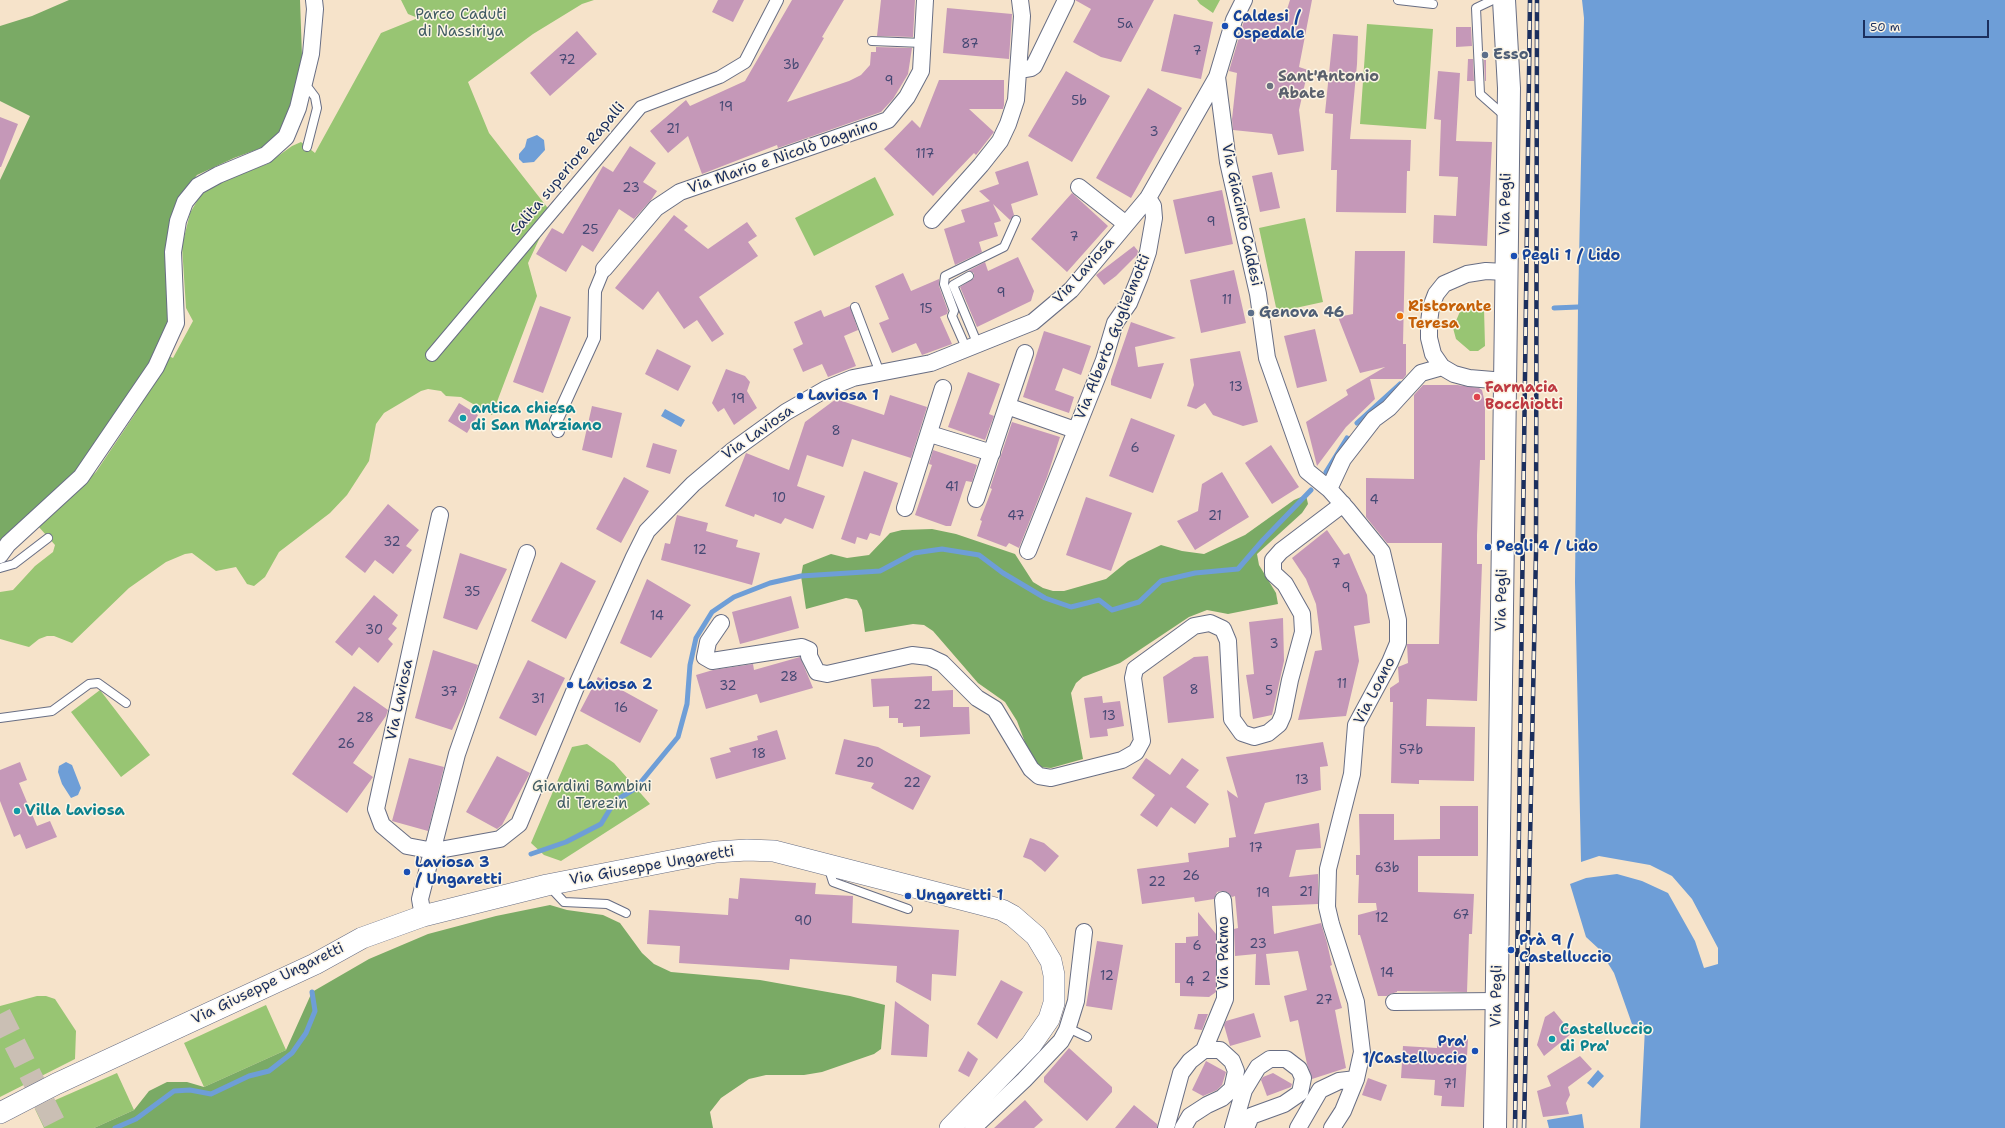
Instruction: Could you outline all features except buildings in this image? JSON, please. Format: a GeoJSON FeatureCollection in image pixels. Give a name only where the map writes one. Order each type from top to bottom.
{"type":"FeatureCollection","features":[{"type":"Feature","properties":{"kind":"main road","name":"Via Pegli"},"geometry":{"type":"LineString","coordinates":[[1495,1128],[1508,119],[1504,0]]}},
{"type":"Feature","properties":{"kind":"street"},"geometry":{"type":"LineString","coordinates":[[0,555],[8,544],[81,477],[156,366],[176,323],[173,252],[178,221],[185,202],[198,186],[218,175],[266,155],[286,137],[298,108],[311,54],[315,9],[314,0]]}},
{"type":"Feature","properties":{"kind":"street","name":"Salita superiore Rapalli"},"geometry":{"type":"LineString","coordinates":[[432,355],[641,107],[720,77],[745,62],[776,0]]}},
{"type":"Feature","properties":{"kind":"street","name":"Via Mario e Nicolò Dagnino"},"geometry":{"type":"LineString","coordinates":[[604,270],[656,208],[680,192],[888,120],[907,97],[921,71],[925,0]]}},
{"type":"Feature","properties":{"kind":"street"},"geometry":{"type":"LineString","coordinates":[[932,220],[1000,141],[1016,100],[1022,16],[1020,0]]}},
{"type":"Feature","properties":{"kind":"street"},"geometry":{"type":"LineString","coordinates":[[1019,70],[1034,66],[1066,0]]}},
{"type":"Feature","properties":{"kind":"street","name":"Via Giacinto Caldesi"},"geometry":{"type":"LineString","coordinates":[[1244,0],[1234,20],[1217,77],[1228,162],[1258,294],[1267,358],[1307,471],[1329,489]]}},
{"type":"Feature","properties":{"kind":"street","name":"Via Laviosa"},"geometry":{"type":"LineString","coordinates":[[440,515],[376,809],[382,825],[407,846],[434,851],[500,839],[519,824],[576,687],[634,557],[647,531],[667,509],[693,484],[732,451],[786,412],[826,389],[853,378],[931,363],[973,348],[1034,322],[1071,290],[1148,198],[1217,77]]}},
{"type":"Feature","properties":{"kind":"street"},"geometry":{"type":"LineString","coordinates":[[1079,187],[1126,224]]}},
{"type":"Feature","properties":{"kind":"street","name":"Via Alberto Guglielmotti"},"geometry":{"type":"LineString","coordinates":[[1028,551],[1104,360],[1115,324],[1130,303],[1148,252],[1154,218],[1153,206],[1148,198]]}},
{"type":"Feature","properties":{"kind":"street"},"geometry":{"type":"LineString","coordinates":[[558,431],[556,421],[594,338],[595,291],[604,270]]}},
{"type":"Feature","properties":{"kind":"street"},"geometry":{"type":"LineString","coordinates":[[1505,272],[1486,271],[1467,274],[1444,284],[1436,294],[1431,307],[1429,338],[1433,354],[1442,367],[1454,374],[1469,378],[1505,381]]}},
{"type":"Feature","properties":{"kind":"street"},"geometry":{"type":"LineString","coordinates":[[976,499],[1025,353]]}},
{"type":"Feature","properties":{"kind":"street"},"geometry":{"type":"LineString","coordinates":[[1329,489],[1344,459],[1374,419],[1389,408],[1421,373],[1442,367]]}},
{"type":"Feature","properties":{"kind":"street"},"geometry":{"type":"LineString","coordinates":[[905,508],[930,434],[943,388]]}},
{"type":"Feature","properties":{"kind":"street","name":"Via Alberto Guglielmotti"},"geometry":{"type":"LineString","coordinates":[[1007,406],[1075,430]]}},
{"type":"Feature","properties":{"kind":"street"},"geometry":{"type":"LineString","coordinates":[[930,434],[992,453]]}},
{"type":"Feature","properties":{"kind":"street","name":"Via Loano"},"geometry":{"type":"LineString","coordinates":[[1329,489],[1382,552],[1398,620],[1398,643],[1390,662],[1356,725],[1352,774],[1328,869],[1327,907],[1356,1002],[1362,1052],[1356,1079],[1344,1111],[1332,1128]]}},
{"type":"Feature","properties":{"kind":"street"},"geometry":{"type":"LineString","coordinates":[[721,622],[708,642],[705,657],[712,661],[802,647],[809,650],[809,656],[817,672],[827,674],[912,655],[929,657],[942,663],[977,698],[995,709],[1031,769],[1039,776],[1051,778],[1122,760],[1136,752],[1142,741],[1133,678],[1135,670],[1194,626],[1210,623],[1223,628],[1228,641],[1232,719],[1242,732],[1254,737],[1268,733],[1279,724],[1283,715],[1303,632],[1302,614],[1285,584],[1273,573],[1273,560],[1281,551],[1343,504]]}},
{"type":"Feature","properties":{"kind":"street"},"geometry":{"type":"LineString","coordinates":[[423,916],[420,899],[434,851],[458,754],[528,553]]}},
{"type":"Feature","properties":{"kind":"street","name":"Via Giuseppe Ungaretti"},"geometry":{"type":"LineString","coordinates":[[0,1113],[56,1084],[315,964],[362,938],[423,916],[548,884],[716,852],[746,850],[774,851],[827,863],[1002,910],[1013,916],[1036,936],[1051,961],[1055,989],[1054,1003],[1049,1018],[1031,1045],[950,1128]]}},
{"type":"Feature","properties":{"kind":"street","name":"Via Patmo"},"geometry":{"type":"LineString","coordinates":[[1204,1050],[1224,999],[1224,900]]}},
{"type":"Feature","properties":{"kind":"street"},"geometry":{"type":"LineString","coordinates":[[973,1128],[1024,1080],[1061,1041],[1068,1028],[1076,1001],[1084,932]]}},
{"type":"Feature","properties":{"kind":"street"},"geometry":{"type":"LineString","coordinates":[[1394,1002],[1496,1001]]}},
{"type":"Feature","properties":{"kind":"street"},"geometry":{"type":"LineString","coordinates":[[1166,1128],[1181,1073],[1190,1061],[1204,1050],[1220,1050],[1232,1061],[1236,1071],[1236,1080],[1232,1089],[1222,1098],[1207,1105],[1190,1116],[1183,1128]]}},
{"type":"Feature","properties":{"kind":"street"},"geometry":{"type":"LineString","coordinates":[[1233,1128],[1244,1090],[1258,1067],[1270,1059],[1286,1059],[1299,1069],[1303,1078],[1300,1093],[1284,1104],[1251,1116],[1246,1128]]}},
{"type":"Feature","properties":{"kind":"street"},"geometry":{"type":"LineString","coordinates":[[1298,1128],[1320,1090],[1340,1081],[1356,1079]]}},
{"type":"Feature","properties":{"kind":"lane"},"geometry":{"type":"LineString","coordinates":[[1398,0],[1433,4]]}},
{"type":"Feature","properties":{"kind":"lane"},"geometry":{"type":"LineString","coordinates":[[1493,0],[1476,8],[1480,94],[1508,119]]}},
{"type":"Feature","properties":{"kind":"lane"},"geometry":{"type":"LineString","coordinates":[[872,40],[923,43]]}},
{"type":"Feature","properties":{"kind":"lane"},"geometry":{"type":"LineString","coordinates":[[303,86],[309,89],[315,97],[317,108],[307,147]]}},
{"type":"Feature","properties":{"kind":"lane"},"geometry":{"type":"LineString","coordinates":[[973,348],[952,316],[954,311],[944,284],[945,276],[1004,247],[1016,220]]}},
{"type":"Feature","properties":{"kind":"lane"},"geometry":{"type":"LineString","coordinates":[[969,276],[953,285],[973,348]]}},
{"type":"Feature","properties":{"kind":"lane"},"geometry":{"type":"LineString","coordinates":[[855,307],[880,373]]}},
{"type":"Feature","properties":{"kind":"lane"},"geometry":{"type":"LineString","coordinates":[[0,568],[14,564],[48,538]]}},
{"type":"Feature","properties":{"kind":"lane"},"geometry":{"type":"LineString","coordinates":[[0,718],[52,711],[89,684],[98,683],[126,703]]}},
{"type":"Feature","properties":{"kind":"lane"},"geometry":{"type":"LineString","coordinates":[[827,863],[832,882],[908,909]]}},
{"type":"Feature","properties":{"kind":"lane","name":"Via Giuseppe Ungaretti"},"geometry":{"type":"LineString","coordinates":[[548,884],[564,902],[607,904],[626,913]]}},
{"type":"Feature","properties":{"kind":"lane"},"geometry":{"type":"LineString","coordinates":[[1068,1028],[1087,1038]]}},
{"type":"Feature","properties":{"kind":"green space"},"geometry":{"type":"Polygon","coordinates":[[[69,0],[300,0],[302,56],[294,95],[279,133],[261,148],[234,158],[197,175],[178,199],[169,328],[154,361],[94,449],[71,476],[0,545],[0,180],[30,116],[0,101],[0,26],[32,16],[69,0]]]}},
{"type":"Feature","properties":{"kind":"green space","name":"Parco Caduti di Nassiriya"},"geometry":{"type":"Polygon","coordinates":[[[401,0],[594,0],[582,4],[533,34],[468,82],[489,133],[554,216],[542,233],[528,263],[537,296],[492,415],[461,397],[446,396],[441,391],[428,389],[421,391],[384,413],[376,424],[369,461],[347,495],[330,513],[279,552],[265,577],[254,586],[247,584],[236,567],[216,571],[192,553],[185,554],[166,562],[129,588],[72,643],[54,636],[47,636],[39,639],[29,647],[0,639],[0,592],[13,590],[35,566],[53,552],[55,545],[38,526],[96,472],[135,414],[167,355],[173,358],[193,321],[186,308],[182,246],[190,213],[200,196],[213,185],[267,164],[292,146],[301,142],[315,153],[381,33],[418,18],[408,14],[401,0]]]}},
{"type":"Feature","properties":{"kind":"green space"},"geometry":{"type":"Polygon","coordinates":[[[1197,0],[1220,0],[1213,13],[1200,4],[1197,0]]]}},
{"type":"Feature","properties":{"kind":"green space"},"geometry":{"type":"Polygon","coordinates":[[[1367,24],[1433,29],[1426,129],[1360,124],[1367,24]]]}},
{"type":"Feature","properties":{"kind":"green space"},"geometry":{"type":"Polygon","coordinates":[[[875,177],[894,215],[814,256],[795,218],[875,177]]]}},
{"type":"Feature","properties":{"kind":"green space"},"geometry":{"type":"Polygon","coordinates":[[[1305,218],[1323,302],[1277,312],[1259,228],[1305,218]]]}},
{"type":"Feature","properties":{"kind":"green space"},"geometry":{"type":"Polygon","coordinates":[[[1470,305],[1478,305],[1484,308],[1485,346],[1478,351],[1470,351],[1456,339],[1453,328],[1461,309],[1470,305]]]}},
{"type":"Feature","properties":{"kind":"green space"},"geometry":{"type":"Polygon","coordinates":[[[1306,495],[1308,504],[1302,513],[1257,554],[1259,565],[1276,593],[1278,604],[1228,614],[1207,610],[1189,617],[1120,663],[1083,677],[1076,683],[1071,693],[1083,759],[1051,768],[1039,767],[1029,753],[1017,721],[1005,702],[978,683],[933,631],[924,625],[913,624],[865,632],[862,610],[857,600],[846,598],[806,609],[801,576],[803,565],[831,554],[847,558],[869,555],[890,533],[902,530],[932,529],[956,534],[1015,554],[1033,582],[1043,588],[1053,591],[1064,591],[1106,579],[1128,561],[1161,545],[1182,551],[1204,554],[1245,535],[1294,500],[1306,495]]]}},
{"type":"Feature","properties":{"kind":"green space"},"geometry":{"type":"Polygon","coordinates":[[[100,690],[150,755],[121,777],[71,712],[100,690]]]}},
{"type":"Feature","properties":{"kind":"green space","name":"Giardini Bambini di Terezin"},"geometry":{"type":"Polygon","coordinates":[[[587,744],[614,763],[650,804],[561,861],[544,855],[531,843],[572,747],[587,744]]]}},
{"type":"Feature","properties":{"kind":"green space"},"geometry":{"type":"Polygon","coordinates":[[[550,905],[567,910],[603,915],[620,923],[642,953],[654,964],[671,972],[760,980],[850,996],[885,1005],[881,1049],[874,1054],[822,1072],[804,1075],[766,1075],[749,1079],[721,1098],[710,1112],[713,1128],[94,1128],[134,1110],[149,1091],[167,1082],[187,1082],[204,1087],[286,1050],[312,992],[369,959],[428,934],[496,916],[550,905]]]}},
{"type":"Feature","properties":{"kind":"green space"},"geometry":{"type":"Polygon","coordinates":[[[37,996],[46,996],[55,999],[76,1031],[75,1059],[0,1097],[0,1006],[37,996]]]}},
{"type":"Feature","properties":{"kind":"green space"},"geometry":{"type":"Polygon","coordinates":[[[266,1005],[286,1050],[204,1087],[184,1043],[266,1005]]]}},
{"type":"Feature","properties":{"kind":"green space"},"geometry":{"type":"Polygon","coordinates":[[[117,1073],[134,1110],[94,1128],[44,1128],[35,1109],[117,1073]]]}},
{"type":"Feature","properties":{"kind":"water"},"geometry":{"type":"Polygon","coordinates":[[[1582,0],[2005,0],[2005,1128],[1640,1128],[1645,1028],[1632,1024],[1614,973],[1599,949],[1586,937],[1570,884],[1586,878],[1617,874],[1642,881],[1668,893],[1695,941],[1704,968],[1718,964],[1718,948],[1692,899],[1672,876],[1650,865],[1599,856],[1581,862],[1575,582],[1578,307],[1584,18],[1582,0]]]}},
{"type":"Feature","properties":{"kind":"water"},"geometry":{"type":"Polygon","coordinates":[[[537,135],[544,140],[545,150],[534,162],[523,163],[519,159],[519,154],[525,147],[527,139],[537,135]]]}},
{"type":"Feature","properties":{"kind":"water"},"geometry":{"type":"Polygon","coordinates":[[[665,409],[685,420],[681,427],[661,416],[665,409]]]}},
{"type":"Feature","properties":{"kind":"water"},"geometry":{"type":"Polygon","coordinates":[[[66,762],[72,765],[81,788],[78,795],[71,798],[62,784],[58,772],[59,766],[66,762]]]}},
{"type":"Feature","properties":{"kind":"water"},"geometry":{"type":"Polygon","coordinates":[[[1598,1070],[1604,1076],[1593,1088],[1587,1083],[1598,1070]]]}},
{"type":"Feature","properties":{"kind":"water"},"geometry":{"type":"Polygon","coordinates":[[[1582,1114],[1584,1128],[1549,1128],[1547,1120],[1582,1114]]]}},
{"type":"Feature","properties":{"kind":"waterway"},"geometry":{"type":"LineString","coordinates":[[1554,308],[1578,307]]}},
{"type":"Feature","properties":{"kind":"waterway"},"geometry":{"type":"LineString","coordinates":[[1357,423],[1400,384]]}},
{"type":"Feature","properties":{"kind":"waterway"},"geometry":{"type":"LineString","coordinates":[[1326,472],[1347,438]]}},
{"type":"Feature","properties":{"kind":"waterway"},"geometry":{"type":"LineString","coordinates":[[531,854],[566,842],[601,824],[615,801],[636,788],[678,737],[687,704],[690,665],[696,638],[712,612],[734,597],[770,583],[801,576],[880,571],[914,553],[942,549],[979,555],[1003,573],[1045,598],[1071,607],[1099,600],[1112,610],[1139,602],[1161,581],[1195,573],[1238,569],[1263,540],[1311,490]]}},
{"type":"Feature","properties":{"kind":"waterway"},"geometry":{"type":"LineString","coordinates":[[115,1128],[136,1119],[174,1091],[190,1090],[211,1094],[249,1076],[269,1071],[292,1053],[306,1033],[315,1011],[312,992]]}},
{"type":"Feature","properties":{"kind":"tunnel"},"geometry":{"type":"LineString","coordinates":[[0,1014],[57,1128]]}},
{"type":"Feature","properties":{"kind":"railway"},"geometry":{"type":"LineString","coordinates":[[1515,1128],[1530,0]]}},
{"type":"Feature","properties":{"kind":"railway"},"geometry":{"type":"LineString","coordinates":[[1524,1128],[1536,553],[1537,0]]}},
{"type":"Feature","properties":{"kind":"place","name":"Caldesi / Ospedale"},"geometry":{"type":"Point","coordinates":[1225,26]}},
{"type":"Feature","properties":{"kind":"place","name":"Esso"},"geometry":{"type":"Point","coordinates":[1485,55]}},
{"type":"Feature","properties":{"kind":"place","name":"Sant'Antonio Abate"},"geometry":{"type":"Point","coordinates":[1270,86]}},
{"type":"Feature","properties":{"kind":"place","name":"Pegli 1 / Lido"},"geometry":{"type":"Point","coordinates":[1514,256]}},
{"type":"Feature","properties":{"kind":"place","name":"Genova 46"},"geometry":{"type":"Point","coordinates":[1251,313]}},
{"type":"Feature","properties":{"kind":"place","name":"Ristorante Teresa"},"geometry":{"type":"Point","coordinates":[1400,316]}},
{"type":"Feature","properties":{"kind":"place","name":"Laviosa 1"},"geometry":{"type":"Point","coordinates":[800,396]}},
{"type":"Feature","properties":{"kind":"place","name":"Farmacia Bocchiotti"},"geometry":{"type":"Point","coordinates":[1477,397]}},
{"type":"Feature","properties":{"kind":"place","name":"antica chiesa di San Marziano"},"geometry":{"type":"Point","coordinates":[463,418]}},
{"type":"Feature","properties":{"kind":"place","name":"Pegli 4 / Lido"},"geometry":{"type":"Point","coordinates":[1488,547]}},
{"type":"Feature","properties":{"kind":"place","name":"Laviosa 2"},"geometry":{"type":"Point","coordinates":[570,685]}},
{"type":"Feature","properties":{"kind":"place","name":"Villa Laviosa"},"geometry":{"type":"Point","coordinates":[17,811]}},
{"type":"Feature","properties":{"kind":"place","name":"Laviosa 3 / Ungaretti"},"geometry":{"type":"Point","coordinates":[407,872]}},
{"type":"Feature","properties":{"kind":"place","name":"Ungaretti 1"},"geometry":{"type":"Point","coordinates":[908,896]}},
{"type":"Feature","properties":{"kind":"place","name":"Prà 9 / Castelluccio"},"geometry":{"type":"Point","coordinates":[1511,950]}},
{"type":"Feature","properties":{"kind":"place","name":"Castelluccio di Pra'"},"geometry":{"type":"Point","coordinates":[1552,1039]}},
{"type":"Feature","properties":{"kind":"place","name":"Pra' 1/Castelluccio"},"geometry":{"type":"Point","coordinates":[1475,1051]}}]}
